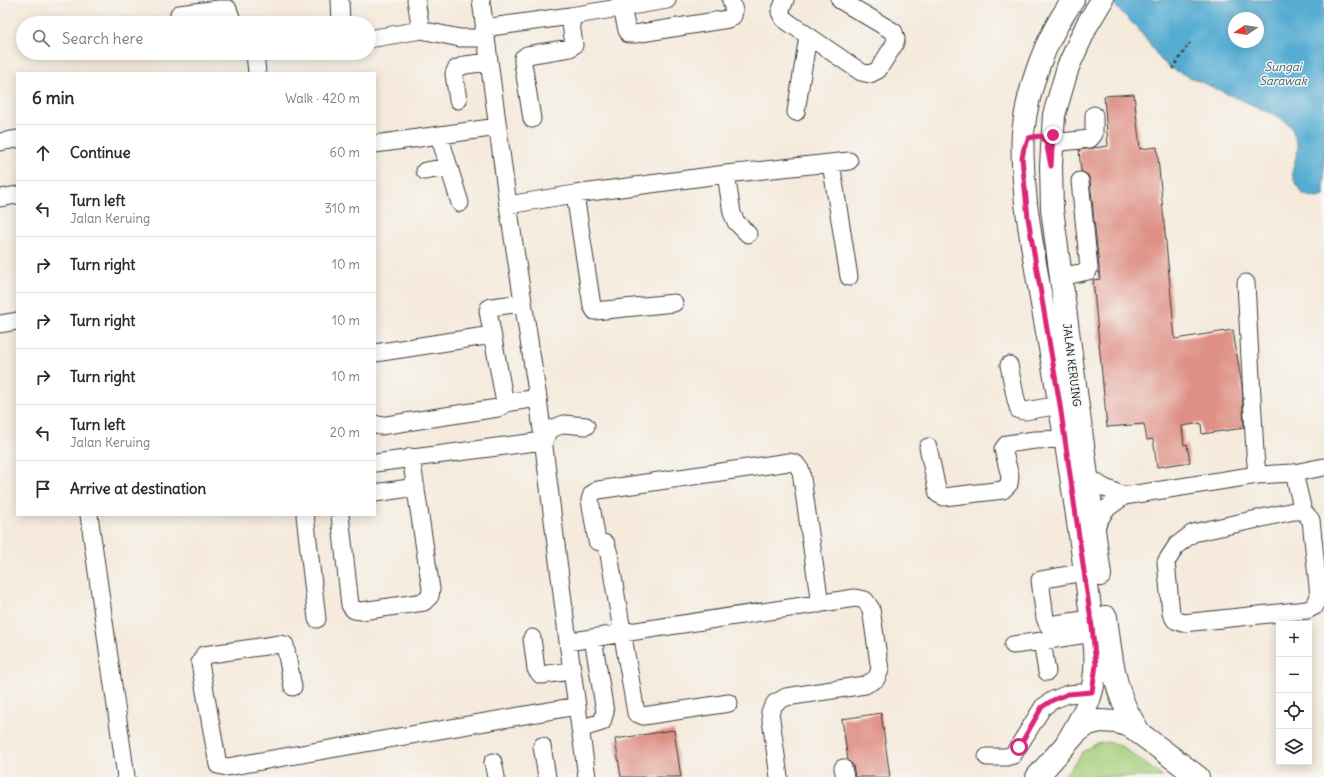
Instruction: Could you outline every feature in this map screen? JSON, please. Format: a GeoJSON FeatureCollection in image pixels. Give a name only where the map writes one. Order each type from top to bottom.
{"type":"FeatureCollection","features":[{"type":"Feature","properties":{"kind":"main road","name":"JALAN KERUING"},"geometry":{"type":"LineString","coordinates":[[1066,744],[1087,706],[1092,692],[1096,665],[1092,626],[1060,405],[1028,218],[1022,158],[1023,133],[1027,108],[1039,63],[1053,31],[1072,2]]}},
{"type":"Feature","properties":{"kind":"main road","name":"JALAN KERUING"},"geometry":{"type":"LineString","coordinates":[[1100,3],[1087,25],[1068,66],[1054,115],[1051,166],[1052,209],[1086,476],[1107,625],[1115,672],[1126,708],[1140,734]]}},
{"type":"Feature","properties":{"kind":"main road"},"geometry":{"type":"LineString","coordinates":[[1022,158],[1024,148],[1029,138],[1041,136],[1046,142],[1051,166]]}},
{"type":"Feature","properties":{"kind":"main road"},"geometry":{"type":"LineString","coordinates":[[1037,777],[1077,732],[1088,724],[1100,721],[1116,722],[1130,726],[1198,777]]}},
{"type":"Feature","properties":{"kind":"street"},"geometry":{"type":"LineString","coordinates":[[340,0],[341,16]]}},
{"type":"Feature","properties":{"kind":"street"},"geometry":{"type":"LineString","coordinates":[[416,0],[421,30]]}},
{"type":"Feature","properties":{"kind":"street"},"geometry":{"type":"LineString","coordinates":[[481,0],[508,205],[538,398],[571,671],[587,777]]}},
{"type":"Feature","properties":{"kind":"street"},"geometry":{"type":"LineString","coordinates":[[376,38],[421,30],[460,38],[570,16],[621,4],[667,0]]}},
{"type":"Feature","properties":{"kind":"street"},"geometry":{"type":"LineString","coordinates":[[621,4],[627,30],[629,34],[635,34],[728,19],[733,16],[734,11],[731,0]]}},
{"type":"Feature","properties":{"kind":"street"},"geometry":{"type":"LineString","coordinates":[[784,0],[780,12],[783,18],[861,72],[870,74],[878,70],[894,45],[896,39],[894,32],[840,0]]}},
{"type":"Feature","properties":{"kind":"street"},"geometry":{"type":"LineString","coordinates":[[179,14],[228,9],[230,16]]}},
{"type":"Feature","properties":{"kind":"street"},"geometry":{"type":"LineString","coordinates":[[532,119],[523,58],[527,55],[570,48],[574,45],[570,16]]}},
{"type":"Feature","properties":{"kind":"street"},"geometry":{"type":"LineString","coordinates":[[796,112],[808,36]]}},
{"type":"Feature","properties":{"kind":"street"},"geometry":{"type":"LineString","coordinates":[[256,60],[257,72]]}},
{"type":"Feature","properties":{"kind":"street"},"geometry":{"type":"LineString","coordinates":[[458,100],[454,74],[456,69],[465,65],[489,62]]}},
{"type":"Feature","properties":{"kind":"street"},"geometry":{"type":"LineString","coordinates":[[1052,143],[1090,139],[1094,134],[1094,115]]}},
{"type":"Feature","properties":{"kind":"street"},"geometry":{"type":"LineString","coordinates":[[376,144],[498,127]]}},
{"type":"Feature","properties":{"kind":"street"},"geometry":{"type":"LineString","coordinates":[[439,135],[460,202]]}},
{"type":"Feature","properties":{"kind":"street"},"geometry":{"type":"LineString","coordinates":[[0,142],[16,139]]}},
{"type":"Feature","properties":{"kind":"street"},"geometry":{"type":"LineString","coordinates":[[508,205],[575,194],[726,174],[849,161]]}},
{"type":"Feature","properties":{"kind":"street"},"geometry":{"type":"LineString","coordinates":[[831,163],[849,277]]}},
{"type":"Feature","properties":{"kind":"street"},"geometry":{"type":"LineString","coordinates":[[425,171],[448,167]]}},
{"type":"Feature","properties":{"kind":"street"},"geometry":{"type":"LineString","coordinates":[[726,174],[732,213],[736,222],[748,234]]}},
{"type":"Feature","properties":{"kind":"street"},"geometry":{"type":"LineString","coordinates":[[1061,277],[1088,271],[1089,268],[1080,181]]}},
{"type":"Feature","properties":{"kind":"street"},"geometry":{"type":"LineString","coordinates":[[575,194],[592,306],[595,311],[674,303]]}},
{"type":"Feature","properties":{"kind":"street"},"geometry":{"type":"LineString","coordinates":[[0,198],[16,195]]}},
{"type":"Feature","properties":{"kind":"street"},"geometry":{"type":"LineString","coordinates":[[1246,284],[1257,475]]}},
{"type":"Feature","properties":{"kind":"street"},"geometry":{"type":"LineString","coordinates":[[505,403],[488,308],[523,303]]}},
{"type":"Feature","properties":{"kind":"street"},"geometry":{"type":"LineString","coordinates":[[0,324],[16,321]]}},
{"type":"Feature","properties":{"kind":"street"},"geometry":{"type":"LineString","coordinates":[[376,353],[492,336]]}},
{"type":"Feature","properties":{"kind":"street"},"geometry":{"type":"LineString","coordinates":[[1009,365],[1019,410],[1025,411],[1060,405]]}},
{"type":"Feature","properties":{"kind":"street"},"geometry":{"type":"LineString","coordinates":[[376,424],[380,426],[498,408],[505,403],[538,398]]}},
{"type":"Feature","properties":{"kind":"street"},"geometry":{"type":"LineString","coordinates":[[376,463],[411,457],[543,441],[551,429],[564,424],[586,426]]}},
{"type":"Feature","properties":{"kind":"street"},"geometry":{"type":"LineString","coordinates":[[928,447],[938,494],[944,497],[1003,490],[1009,484],[1010,476],[1003,449],[1007,444],[1065,438]]}},
{"type":"Feature","properties":{"kind":"street"},"geometry":{"type":"LineString","coordinates":[[340,516],[350,605],[354,610],[362,611],[424,602],[430,596],[431,588],[411,457]]}},
{"type":"Feature","properties":{"kind":"street"},"geometry":{"type":"LineString","coordinates":[[729,703],[643,716],[639,716],[636,713],[609,554],[606,544],[596,541],[590,500],[592,494],[598,490],[781,463],[789,462],[796,464],[801,471],[820,604]]}},
{"type":"Feature","properties":{"kind":"street"},"geometry":{"type":"LineString","coordinates":[[1094,529],[1106,509],[1124,496],[1257,475],[1294,473],[1324,467]]}},
{"type":"Feature","properties":{"kind":"street"},"geometry":{"type":"LineString","coordinates":[[1294,473],[1303,511],[1311,520],[1319,596],[1315,606],[1307,610],[1183,623],[1175,620],[1171,613],[1166,562],[1177,545],[1193,533],[1294,511],[1303,511]]}},
{"type":"Feature","properties":{"kind":"street"},"geometry":{"type":"LineString","coordinates":[[1086,476],[1103,487],[1124,496]]}},
{"type":"Feature","properties":{"kind":"street"},"geometry":{"type":"LineString","coordinates":[[376,493],[416,487]]}},
{"type":"Feature","properties":{"kind":"street"},"geometry":{"type":"LineString","coordinates":[[89,516],[126,777]]}},
{"type":"Feature","properties":{"kind":"street"},"geometry":{"type":"LineString","coordinates":[[305,516],[316,619]]}},
{"type":"Feature","properties":{"kind":"street"},"geometry":{"type":"LineString","coordinates":[[1084,572],[1040,580],[1044,610],[1048,625],[1092,626]]}},
{"type":"Feature","properties":{"kind":"street"},"geometry":{"type":"LineString","coordinates":[[568,642],[623,632],[855,598],[865,600],[871,609],[880,670],[876,679],[865,685],[786,697],[775,703],[770,712],[779,777]]}},
{"type":"Feature","properties":{"kind":"street"},"geometry":{"type":"LineString","coordinates":[[1013,645],[1042,641],[1092,626]]}},
{"type":"Feature","properties":{"kind":"street"},"geometry":{"type":"LineString","coordinates":[[532,638],[536,669],[541,675],[571,671]]}},
{"type":"Feature","properties":{"kind":"street"},"geometry":{"type":"LineString","coordinates":[[580,729],[602,722],[605,712],[594,638]]}},
{"type":"Feature","properties":{"kind":"street"},"geometry":{"type":"LineString","coordinates":[[1042,641],[1047,672]]}},
{"type":"Feature","properties":{"kind":"street"},"geometry":{"type":"LineString","coordinates":[[293,687],[285,645],[280,644],[204,655],[200,663],[218,765],[227,767],[577,706]]}},
{"type":"Feature","properties":{"kind":"street"},"geometry":{"type":"LineString","coordinates":[[987,757],[1006,757],[1013,754],[1042,707],[1053,700],[1068,694],[1092,692]]}},
{"type":"Feature","properties":{"kind":"street"},"geometry":{"type":"LineString","coordinates":[[542,746],[547,777]]}},
{"type":"Feature","properties":{"kind":"path"},"geometry":{"type":"LineString","coordinates":[[1172,69],[1190,43]]}},
{"type":"Feature","properties":{"kind":"green space"},"geometry":{"type":"Polygon","coordinates":[[[1108,742],[1120,745],[1163,777],[1063,777],[1084,751],[1096,744],[1108,742]]]}},
{"type":"Feature","properties":{"kind":"water","name":"Sungai Sarawak"},"geometry":{"type":"Polygon","coordinates":[[[1109,0],[1324,0],[1324,196],[1316,198],[1303,194],[1294,180],[1292,173],[1298,148],[1291,126],[1279,117],[1172,69],[1161,60],[1139,30],[1109,0]]]}},
{"type":"Feature","properties":{"kind":"building"},"geometry":{"type":"Polygon","coordinates":[[[1134,94],[1140,149],[1157,147],[1175,339],[1233,330],[1242,387],[1244,428],[1202,434],[1201,423],[1182,426],[1184,445],[1187,444],[1190,462],[1157,467],[1153,439],[1147,440],[1144,424],[1107,427],[1093,280],[1100,279],[1099,267],[1090,180],[1088,175],[1081,171],[1079,150],[1108,146],[1104,96],[1134,94]]]}},
{"type":"Feature","properties":{"kind":"building"},"geometry":{"type":"Polygon","coordinates":[[[881,713],[890,777],[855,777],[853,765],[848,760],[842,719],[881,713]]]}},
{"type":"Feature","properties":{"kind":"building"},"geometry":{"type":"Polygon","coordinates":[[[674,730],[681,777],[621,777],[615,739],[674,730]]]}},
{"type":"Feature","properties":{"kind":"route"},"geometry":{"type":"LineString","coordinates":[[1019,747],[1042,707],[1053,700],[1068,694],[1092,692],[1096,665],[1095,648],[1065,438],[1035,263],[1023,178],[1022,158],[1024,148],[1029,138],[1041,136],[1046,142],[1051,166],[1053,135]]}}]}
